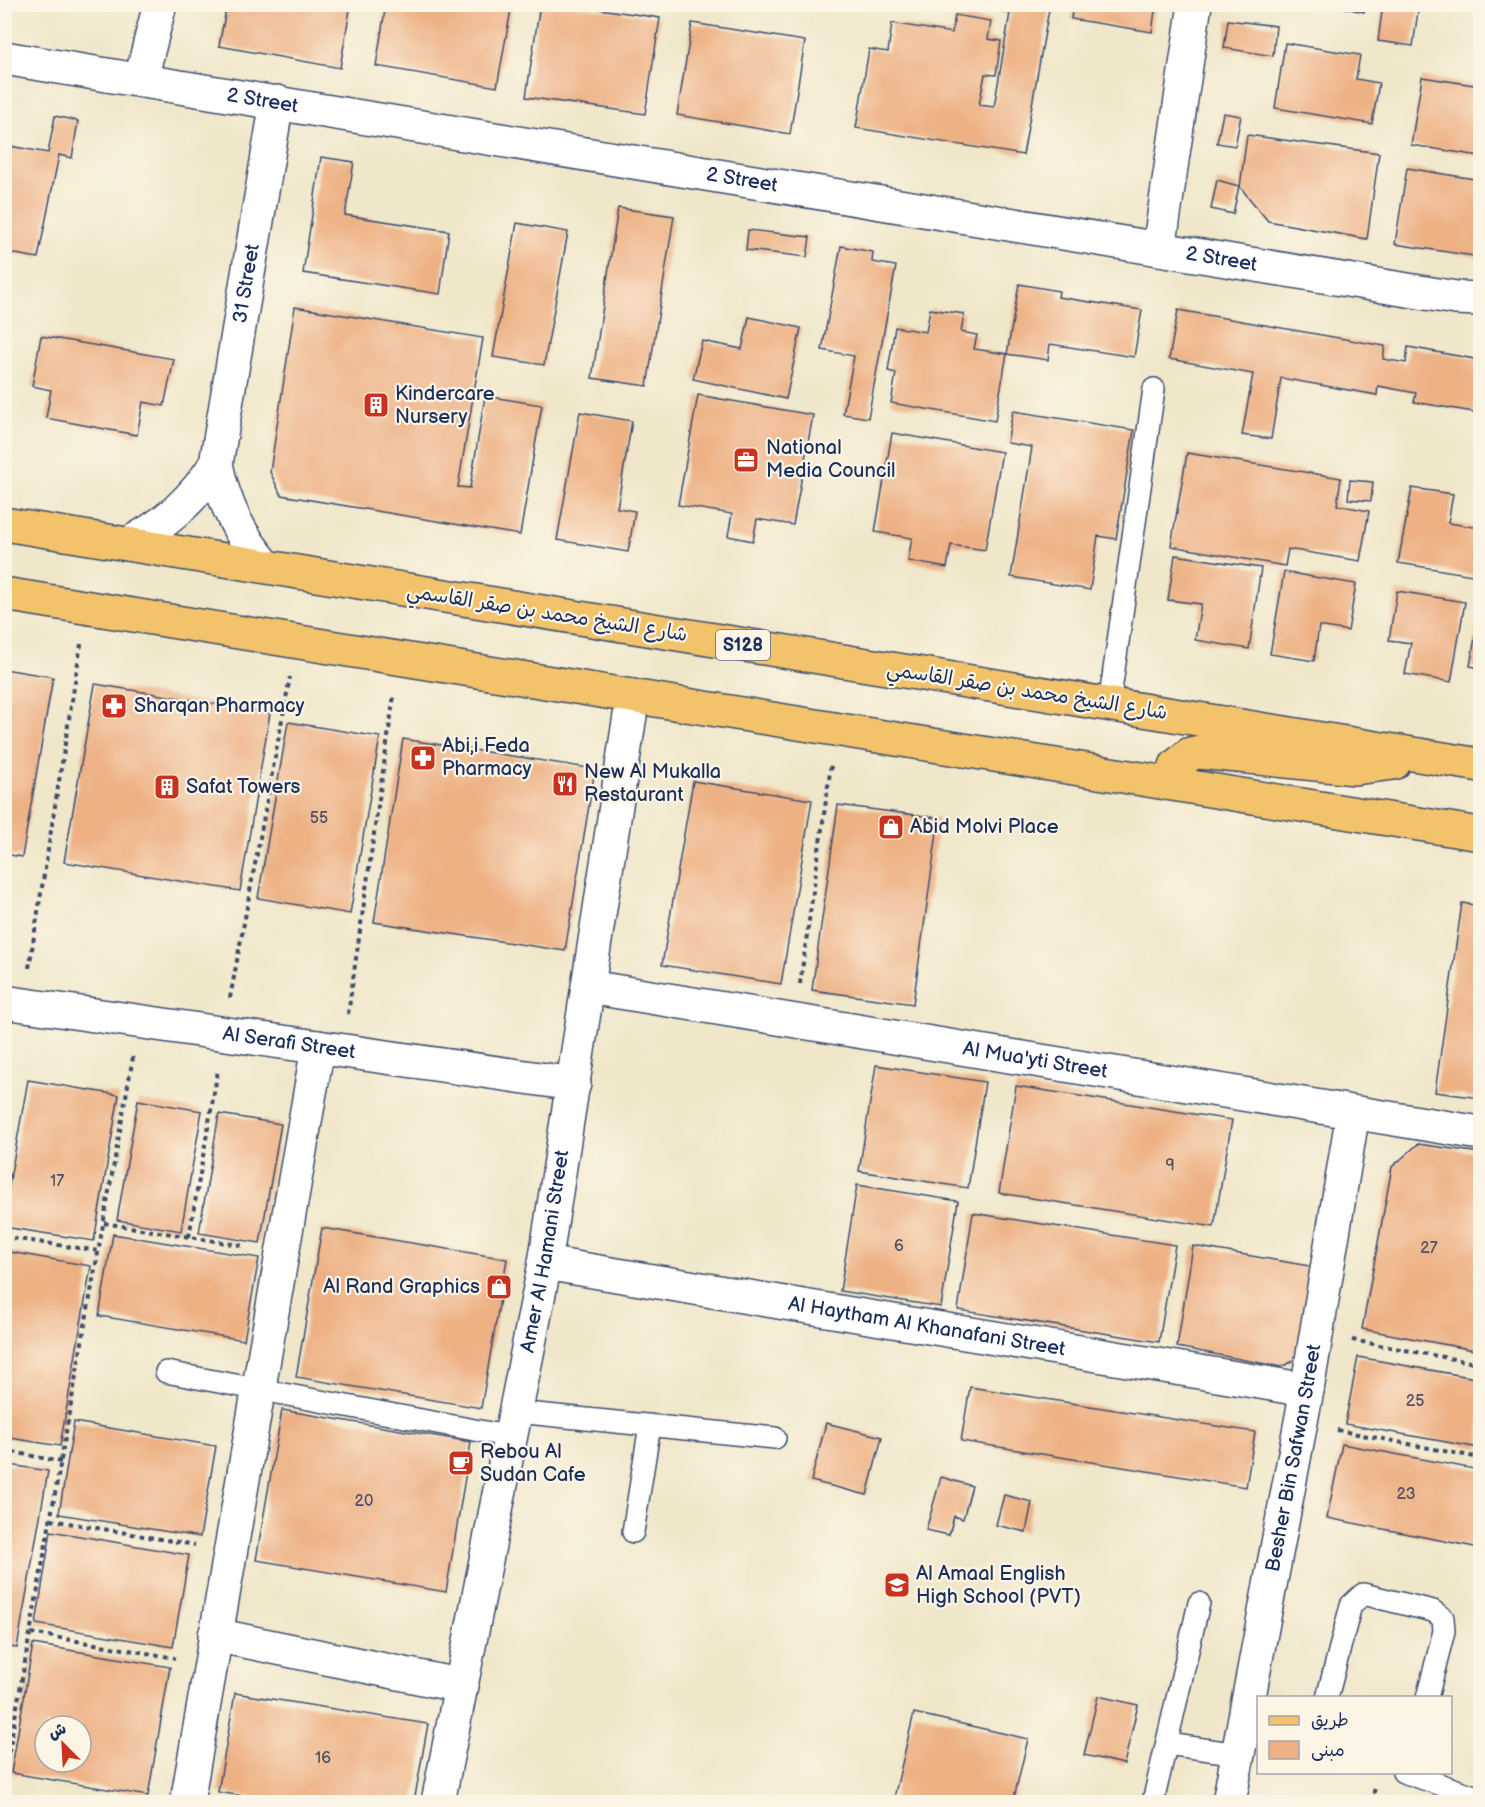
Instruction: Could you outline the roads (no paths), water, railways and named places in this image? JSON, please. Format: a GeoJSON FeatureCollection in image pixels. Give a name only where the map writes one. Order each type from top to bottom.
{"type":"FeatureCollection","features":[{"type":"Feature","properties":{"kind":"main road","name":"شارع الشيخ محمد بن صقر القاسمي"},"geometry":{"type":"LineString","coordinates":[[4,524],[1480,765]]}},
{"type":"Feature","properties":{"kind":"main road"},"geometry":{"type":"LineString","coordinates":[[4,594],[1480,834]]}},
{"type":"Feature","properties":{"kind":"main road"},"geometry":{"type":"LineString","coordinates":[[1174,784],[1176,766],[1190,753],[1355,768],[1376,766],[1418,755]]}},
{"type":"Feature","properties":{"kind":"street"},"geometry":{"type":"LineString","coordinates":[[141,79],[160,4]]}},
{"type":"Feature","properties":{"kind":"street"},"geometry":{"type":"LineString","coordinates":[[1159,249],[1195,4]]}},
{"type":"Feature","properties":{"kind":"street","name":"2 Street"},"geometry":{"type":"LineString","coordinates":[[4,58],[1456,298],[1480,299]]}},
{"type":"Feature","properties":{"kind":"street","name":"31 Street"},"geometry":{"type":"LineString","coordinates":[[266,566],[247,544],[232,519],[222,492],[216,464],[277,102]]}},
{"type":"Feature","properties":{"kind":"street","name":"31 Street"},"geometry":{"type":"LineString","coordinates":[[128,544],[155,530],[179,512],[200,489],[216,464]]}},
{"type":"Feature","properties":{"kind":"street","name":"Amer Al Hamani Street"},"geometry":{"type":"LineString","coordinates":[[438,1803],[545,1263],[633,696]]}},
{"type":"Feature","properties":{"kind":"street","name":"Al Mua'yti Street"},"geometry":{"type":"LineString","coordinates":[[588,987],[1480,1134]]}},
{"type":"Feature","properties":{"kind":"street","name":"Al Serafi Street"},"geometry":{"type":"LineString","coordinates":[[14,1003],[574,1084]]}},
{"type":"Feature","properties":{"kind":"street"},"geometry":{"type":"LineString","coordinates":[[187,1803],[282,1252],[331,1049]]}},
{"type":"Feature","properties":{"kind":"street","name":"Besher Bin Safwan Street"},"geometry":{"type":"LineString","coordinates":[[1229,1803],[1307,1390],[1353,1113]]}},
{"type":"Feature","properties":{"kind":"street","name":"Al Haytham Al Khanafani Street"},"geometry":{"type":"LineString","coordinates":[[545,1263],[1307,1390]]}},
{"type":"Feature","properties":{"kind":"street"},"geometry":{"type":"LineString","coordinates":[[213,1649],[462,1686]]}},
{"type":"Feature","properties":{"kind":"lane"},"geometry":{"type":"LineString","coordinates":[[1109,705],[1154,389]]}},
{"type":"Feature","properties":{"kind":"lane"},"geometry":{"type":"LineString","coordinates":[[166,1372],[258,1389],[514,1424],[650,1425],[775,1438]]}},
{"type":"Feature","properties":{"kind":"lane"},"geometry":{"type":"LineString","coordinates":[[633,1532],[650,1425]]}},
{"type":"Feature","properties":{"kind":"lane"},"geometry":{"type":"LineString","coordinates":[[1328,1696],[1351,1605],[1354,1599],[1363,1594],[1433,1611],[1443,1618],[1444,1631],[1427,1696]]}},
{"type":"Feature","properties":{"kind":"lane"},"geometry":{"type":"LineString","coordinates":[[1153,1803],[1199,1603]]}},
{"type":"Feature","properties":{"kind":"lane"},"geometry":{"type":"LineString","coordinates":[[1167,1743],[1239,1754]]}},
{"type":"Feature","properties":{"kind":"lane"},"geometry":{"type":"LineString","coordinates":[[1408,1774],[1480,1798]]}},
{"type":"Feature","properties":{"kind":"place","name":"Kindercare Nursery"},"geometry":{"type":"Point","coordinates":[376,405]}},
{"type":"Feature","properties":{"kind":"place","name":"National Media Council"},"geometry":{"type":"Point","coordinates":[746,460]}},
{"type":"Feature","properties":{"kind":"place","name":"Sharqan Pharmacy"},"geometry":{"type":"Point","coordinates":[114,706]}},
{"type":"Feature","properties":{"kind":"place","name":"Abi,i Feda Pharmacy"},"geometry":{"type":"Point","coordinates":[423,758]}},
{"type":"Feature","properties":{"kind":"place","name":"New Al Mukalla Restaurant"},"geometry":{"type":"Point","coordinates":[565,784]}},
{"type":"Feature","properties":{"kind":"place","name":"Safat Towers"},"geometry":{"type":"Point","coordinates":[167,787]}},
{"type":"Feature","properties":{"kind":"place","name":"Abid Molvi Place"},"geometry":{"type":"Point","coordinates":[891,827]}},
{"type":"Feature","properties":{"kind":"place","name":"Al Rand Graphics"},"geometry":{"type":"Point","coordinates":[499,1287]}},
{"type":"Feature","properties":{"kind":"place","name":"Rebou Al Sudan Cafe"},"geometry":{"type":"Point","coordinates":[461,1463]}},
{"type":"Feature","properties":{"kind":"place","name":"Al Amaal English High School (PVT)"},"geometry":{"type":"Point","coordinates":[897,1585]}}]}
